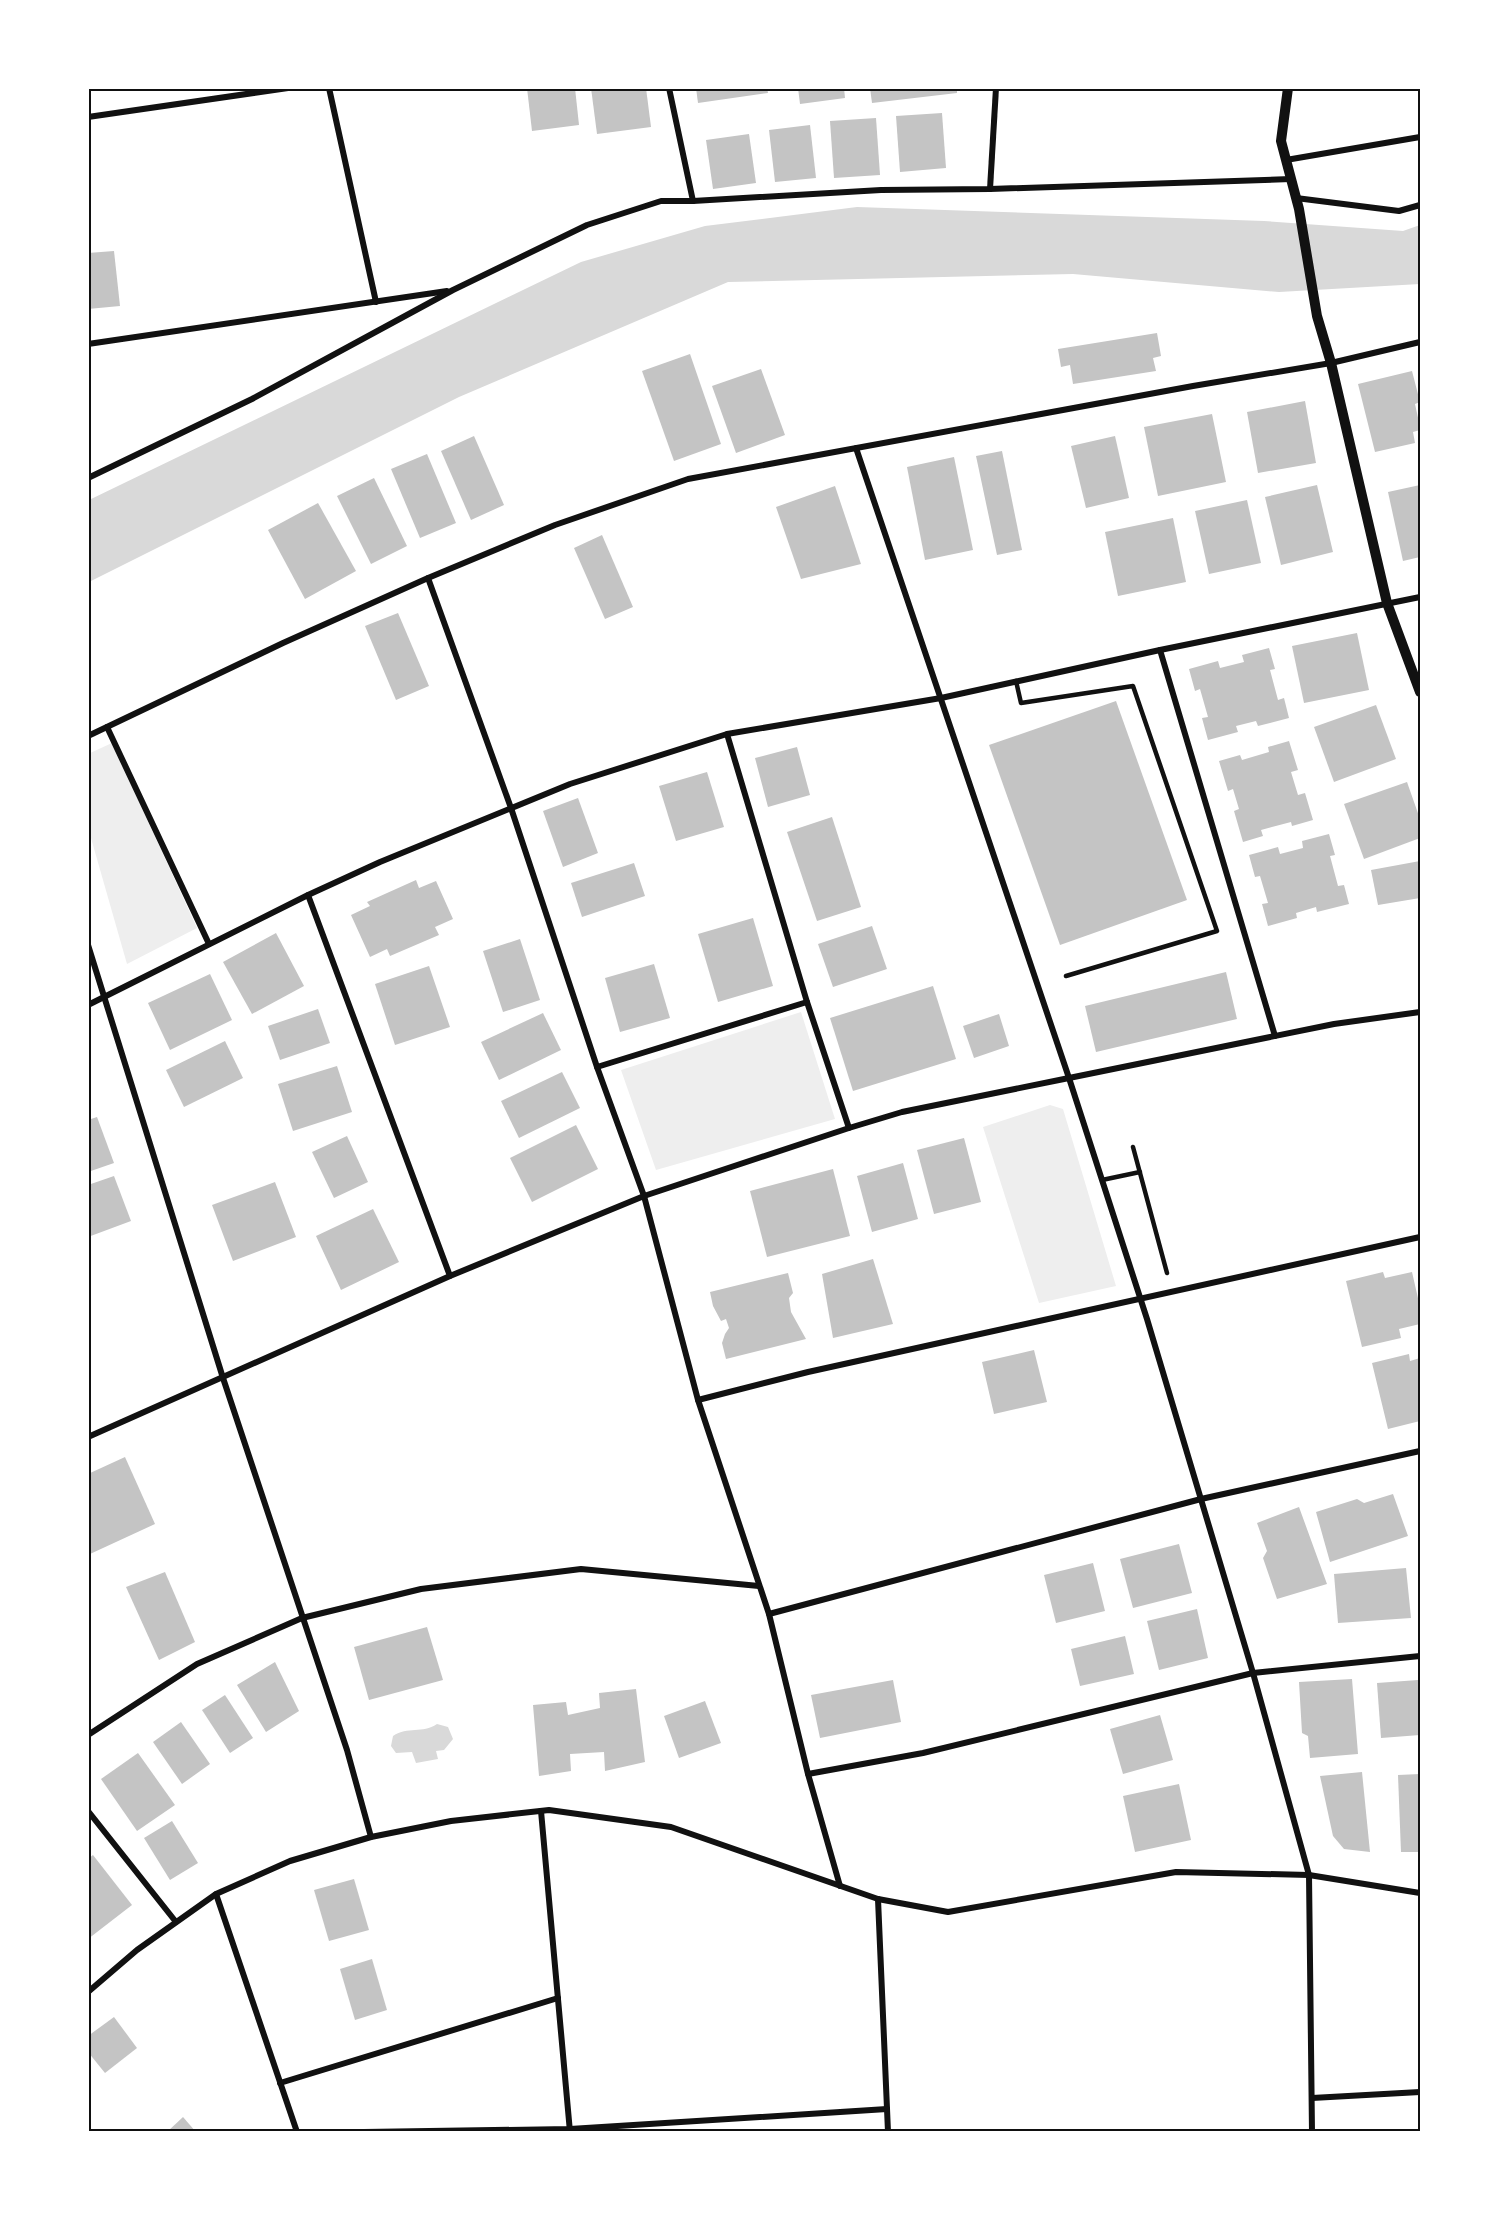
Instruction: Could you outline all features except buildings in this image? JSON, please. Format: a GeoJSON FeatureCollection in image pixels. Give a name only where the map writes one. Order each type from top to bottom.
{"type":"FeatureCollection","features":[{"type":"Feature","properties":{"kind":"street"},"geometry":{"type":"LineString","coordinates":[[88,117],[288,88]]}},
{"type":"Feature","properties":{"kind":"street"},"geometry":{"type":"LineString","coordinates":[[329,88],[376,302]]}},
{"type":"Feature","properties":{"kind":"street"},"geometry":{"type":"LineString","coordinates":[[669,88],[693,201]]}},
{"type":"Feature","properties":{"kind":"street"},"geometry":{"type":"LineString","coordinates":[[990,189],[996,88]]}},
{"type":"Feature","properties":{"kind":"street"},"geometry":{"type":"LineString","coordinates":[[1288,88],[1281,141],[1298,204],[1317,316],[1331,363],[1387,603],[1420,692]]}},
{"type":"Feature","properties":{"kind":"street"},"geometry":{"type":"LineString","coordinates":[[1286,160],[1420,137]]}},
{"type":"Feature","properties":{"kind":"street"},"geometry":{"type":"LineString","coordinates":[[88,478],[252,399],[453,291],[587,225],[661,201],[881,190],[990,189],[1291,179]]}},
{"type":"Feature","properties":{"kind":"street"},"geometry":{"type":"LineString","coordinates":[[1298,204],[1399,211],[1420,205]]}},
{"type":"Feature","properties":{"kind":"street"},"geometry":{"type":"LineString","coordinates":[[88,344],[453,291]]}},
{"type":"Feature","properties":{"kind":"street"},"geometry":{"type":"LineString","coordinates":[[88,736],[282,643],[428,578],[555,525],[688,479],[1331,363],[1420,342]]}},
{"type":"Feature","properties":{"kind":"street"},"geometry":{"type":"LineString","coordinates":[[856,448],[1069,1078],[1140,1298],[1253,1673],[1309,1875],[1312,2132]]}},
{"type":"Feature","properties":{"kind":"street"},"geometry":{"type":"LineString","coordinates":[[428,578],[511,808],[597,1067],[644,1196],[698,1400],[769,1614],[808,1774],[840,1886]]}},
{"type":"Feature","properties":{"kind":"street"},"geometry":{"type":"LineString","coordinates":[[88,1005],[308,895],[511,808],[570,784],[727,734],[941,698],[1420,597]]}},
{"type":"Feature","properties":{"kind":"street"},"geometry":{"type":"LineString","coordinates":[[1160,650],[1275,1036]]}},
{"type":"Feature","properties":{"kind":"street"},"geometry":{"type":"LineString","coordinates":[[107,727],[210,944]]}},
{"type":"Feature","properties":{"kind":"street"},"geometry":{"type":"LineString","coordinates":[[727,734],[807,1002],[849,1128]]}},
{"type":"Feature","properties":{"kind":"street"},"geometry":{"type":"LineString","coordinates":[[308,895],[450,1276]]}},
{"type":"Feature","properties":{"kind":"street"},"geometry":{"type":"LineString","coordinates":[[88,945],[223,1378],[347,1750],[371,1836]]}},
{"type":"Feature","properties":{"kind":"street"},"geometry":{"type":"LineString","coordinates":[[597,1067],[807,1002]]}},
{"type":"Feature","properties":{"kind":"street"},"geometry":{"type":"LineString","coordinates":[[88,1437],[450,1276],[644,1196],[849,1128],[902,1112],[1334,1024],[1420,1012]]}},
{"type":"Feature","properties":{"kind":"street"},"geometry":{"type":"LineString","coordinates":[[698,1400],[808,1372],[1420,1237]]}},
{"type":"Feature","properties":{"kind":"street"},"geometry":{"type":"LineString","coordinates":[[769,1614],[1201,1499],[1420,1450]]}},
{"type":"Feature","properties":{"kind":"street"},"geometry":{"type":"LineString","coordinates":[[88,1735],[197,1664],[302,1618],[421,1589],[581,1569],[759,1586]]}},
{"type":"Feature","properties":{"kind":"street"},"geometry":{"type":"LineString","coordinates":[[808,1774],[923,1753],[1253,1673],[1420,1656]]}},
{"type":"Feature","properties":{"kind":"street"},"geometry":{"type":"LineString","coordinates":[[88,1810],[176,1922]]}},
{"type":"Feature","properties":{"kind":"street"},"geometry":{"type":"LineString","coordinates":[[88,1992],[137,1950],[216,1894],[290,1861],[371,1836],[451,1821],[549,1810],[671,1827],[878,1899],[948,1912],[1176,1872],[1309,1875],[1420,1893]]}},
{"type":"Feature","properties":{"kind":"street"},"geometry":{"type":"LineString","coordinates":[[540,1811],[570,2130]]}},
{"type":"Feature","properties":{"kind":"street"},"geometry":{"type":"LineString","coordinates":[[216,1894],[297,2132]]}},
{"type":"Feature","properties":{"kind":"street"},"geometry":{"type":"LineString","coordinates":[[878,1899],[888,2132]]}},
{"type":"Feature","properties":{"kind":"street"},"geometry":{"type":"LineString","coordinates":[[280,2083],[558,1998]]}},
{"type":"Feature","properties":{"kind":"street"},"geometry":{"type":"LineString","coordinates":[[1312,2098],[1420,2092]]}},
{"type":"Feature","properties":{"kind":"street"},"geometry":{"type":"LineString","coordinates":[[363,2132],[570,2130],[887,2109]]}},
{"type":"Feature","properties":{"kind":"lane"},"geometry":{"type":"LineString","coordinates":[[1016,681],[1021,703],[1133,686],[1216,931],[1066,976]]}},
{"type":"Feature","properties":{"kind":"lane"},"geometry":{"type":"LineString","coordinates":[[1133,1147],[1167,1273]]}},
{"type":"Feature","properties":{"kind":"lane"},"geometry":{"type":"LineString","coordinates":[[1102,1180],[1140,1172]]}},
{"type":"Feature","properties":{"kind":"shaded area"},"geometry":{"type":"Polygon","coordinates":[[[857,207],[1264,221],[1403,231],[1420,225],[1420,284],[1279,292],[1073,274],[728,282],[459,397],[89,582],[89,500],[581,262],[705,226],[857,207]]]}},
{"type":"Feature","properties":{"kind":"shaded area"},"geometry":{"type":"Polygon","coordinates":[[[112,743],[197,928],[127,964],[89,831],[88,754],[112,743]]]}},
{"type":"Feature","properties":{"kind":"shaded area"},"geometry":{"type":"Polygon","coordinates":[[[801,1012],[835,1119],[656,1170],[621,1070],[801,1012]]]}},
{"type":"Feature","properties":{"kind":"shaded area"},"geometry":{"type":"Polygon","coordinates":[[[1050,1105],[1063,1109],[1116,1286],[1039,1303],[983,1127],[1050,1105]]]}},
{"type":"Feature","properties":{"kind":"shaded area"},"geometry":{"type":"Polygon","coordinates":[[[437,1724],[448,1727],[453,1739],[444,1750],[436,1751],[438,1759],[416,1763],[412,1752],[396,1753],[391,1746],[393,1736],[399,1733],[426,1729],[437,1724]]]}}]}
